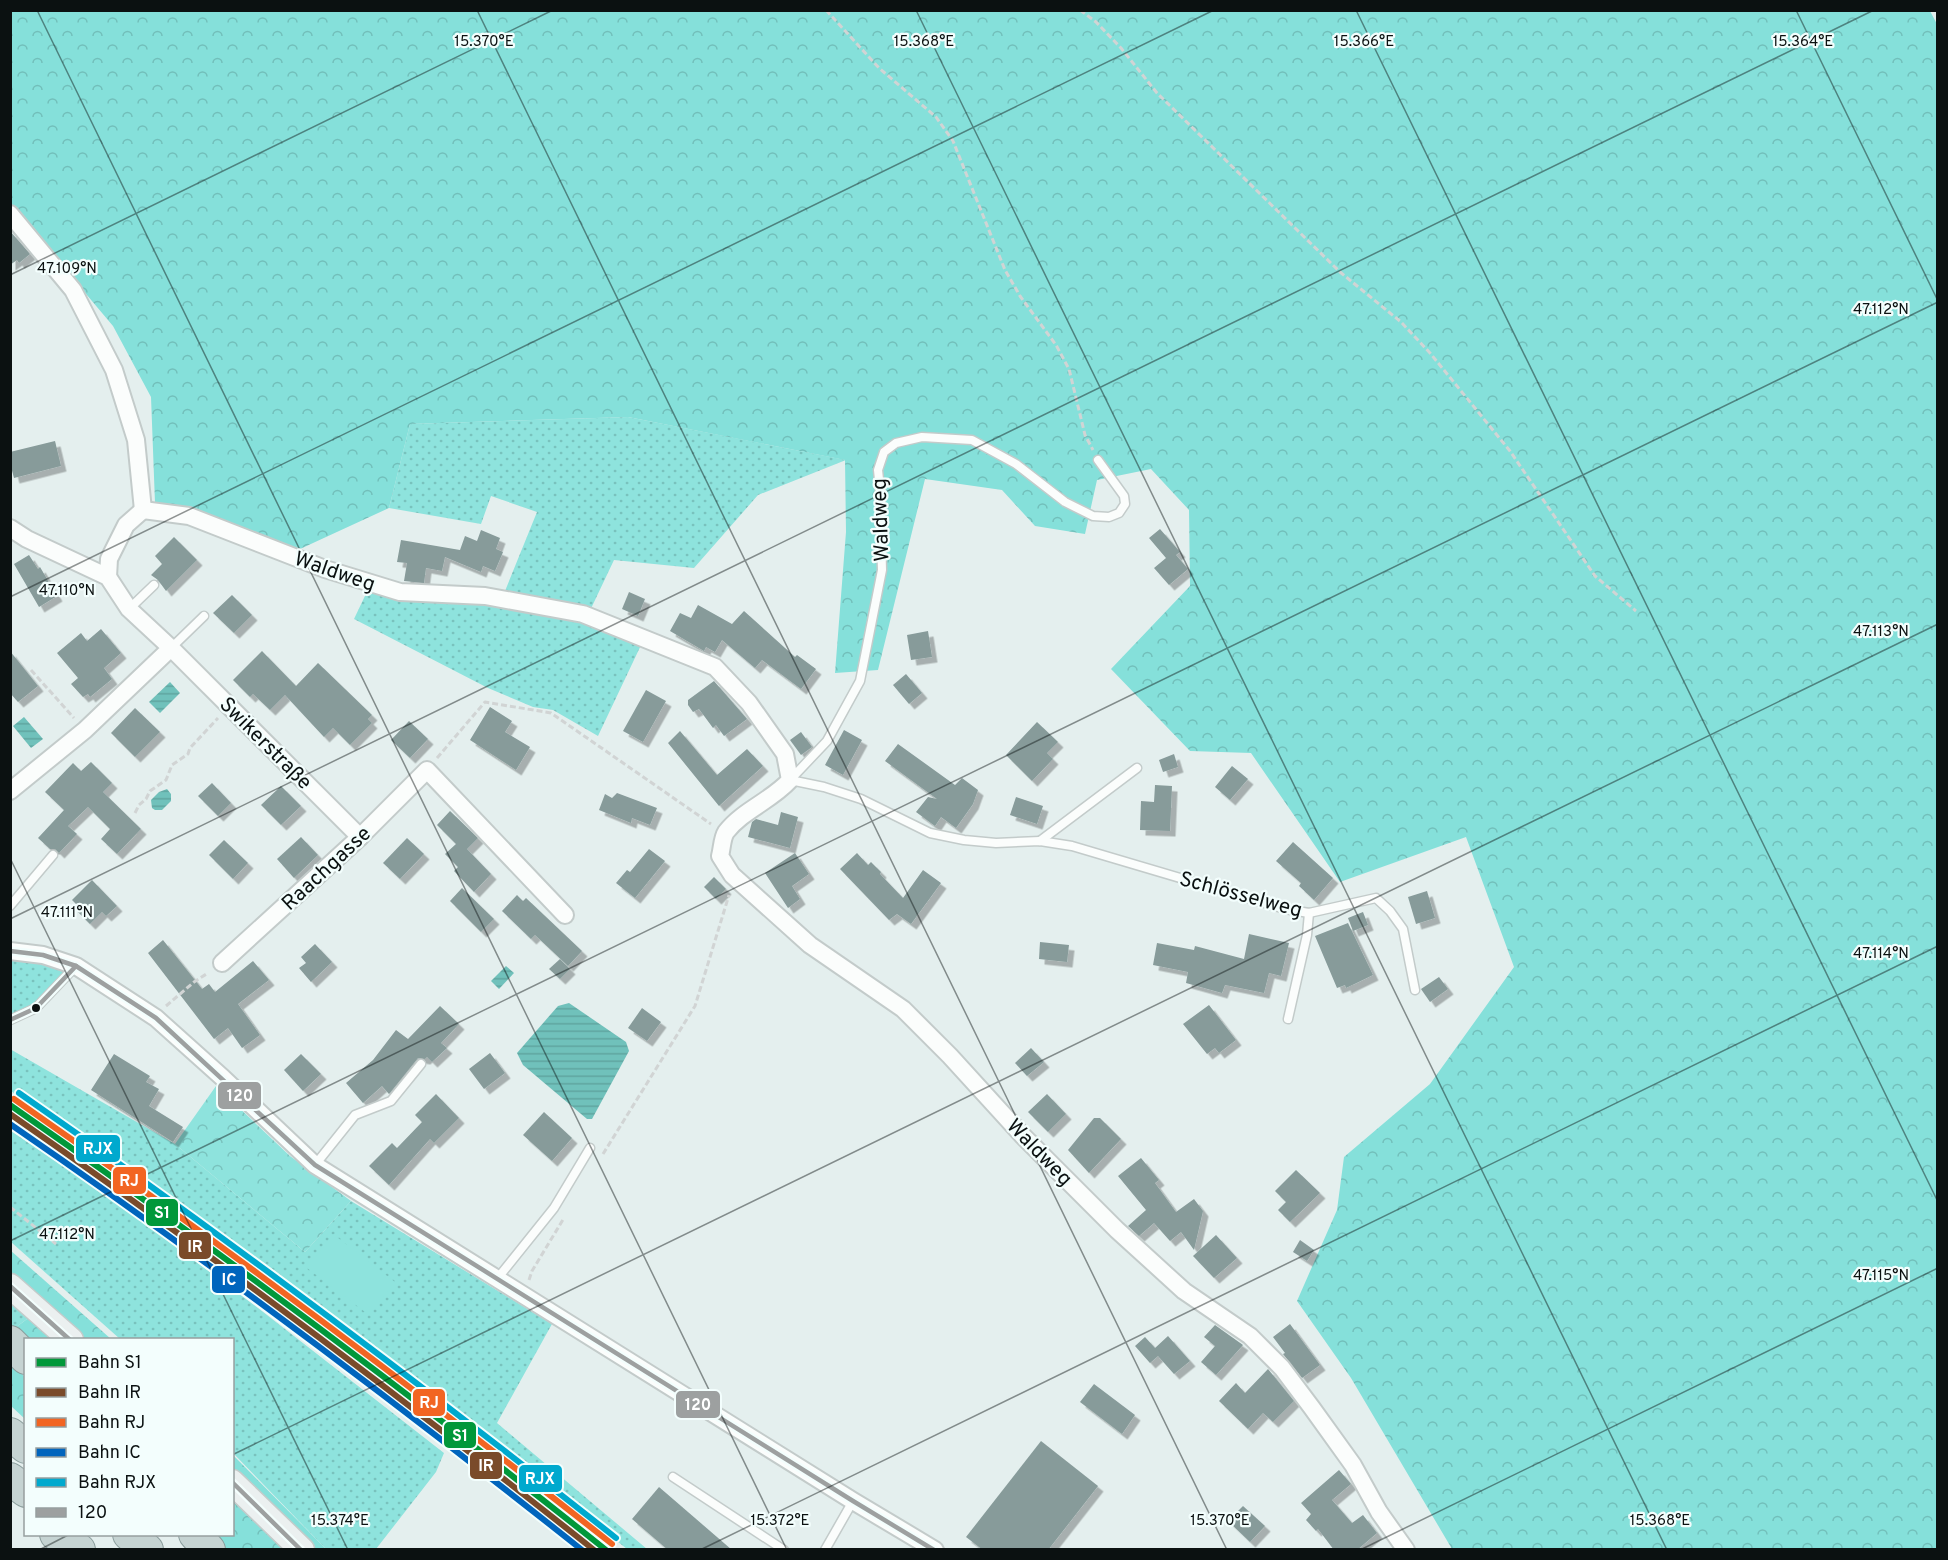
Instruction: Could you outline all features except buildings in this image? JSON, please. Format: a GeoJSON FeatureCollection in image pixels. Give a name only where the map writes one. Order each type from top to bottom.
{"type":"FeatureCollection","features":[{"type":"Feature","properties":{"kind":"highway"},"geometry":{"type":"LineString","coordinates":[[10,1342],[24,1356]]}},
{"type":"Feature","properties":{"kind":"highway"},"geometry":{"type":"LineString","coordinates":[[10,1434],[24,1445]]}},
{"type":"Feature","properties":{"kind":"highway"},"geometry":{"type":"LineString","coordinates":[[10,1479],[24,1490]]}},
{"type":"Feature","properties":{"kind":"highway"},"geometry":{"type":"LineString","coordinates":[[10,1498],[24,1508]]}},
{"type":"Feature","properties":{"kind":"highway"},"geometry":{"type":"LineString","coordinates":[[59,1536],[79,1550]]}},
{"type":"Feature","properties":{"kind":"highway"},"geometry":{"type":"LineString","coordinates":[[80,1536],[94,1550]]}},
{"type":"Feature","properties":{"kind":"highway"},"geometry":{"type":"LineString","coordinates":[[131,1536],[147,1550]]}},
{"type":"Feature","properties":{"kind":"highway"},"geometry":{"type":"LineString","coordinates":[[197,1536],[209,1550]]}},
{"type":"Feature","properties":{"kind":"main road"},"geometry":{"type":"LineString","coordinates":[[10,1287],[69,1338]]}},
{"type":"Feature","properties":{"kind":"main road"},"geometry":{"type":"LineString","coordinates":[[234,1484],[302,1550]]}},
{"type":"Feature","properties":{"kind":"street"},"geometry":{"type":"LineString","coordinates":[[10,214],[73,290],[114,370],[136,440],[143,510],[126,525],[109,558],[108,578],[27,539],[10,528]]}},
{"type":"Feature","properties":{"kind":"street","name":"Waldweg"},"geometry":{"type":"LineString","coordinates":[[143,510],[189,516],[325,569],[400,592],[485,596],[584,614],[715,667],[749,703],[785,754],[790,780],[778,793],[752,809],[725,834],[720,856],[732,875],[810,945],[903,1010],[950,1056],[1023,1136],[1117,1230],[1184,1291],[1250,1336],[1282,1368],[1353,1465],[1379,1512],[1406,1550]]}},
{"type":"Feature","properties":{"kind":"street","name":"Swikerstraße"},"geometry":{"type":"LineString","coordinates":[[108,578],[129,609],[229,705],[360,837]]}},
{"type":"Feature","properties":{"kind":"street"},"geometry":{"type":"LineString","coordinates":[[10,791],[85,730],[171,648]]}},
{"type":"Feature","properties":{"kind":"street"},"geometry":{"type":"LineString","coordinates":[[427,770],[565,915]]}},
{"type":"Feature","properties":{"kind":"street","name":"Raachgasse"},"geometry":{"type":"LineString","coordinates":[[222,963],[360,837],[427,770]]}},
{"type":"Feature","properties":{"kind":"street"},"geometry":{"type":"LineString","coordinates":[[10,951],[44,956],[76,966],[156,1018],[224,1078],[315,1165],[935,1550]]}},
{"type":"Feature","properties":{"kind":"lane","name":"Waldweg"},"geometry":{"type":"LineString","coordinates":[[790,780],[827,741],[860,681],[882,570],[878,470],[884,452],[896,443],[922,437],[972,440],[1016,464],[1065,502],[1093,516],[1108,517],[1119,513],[1125,504],[1124,496],[1098,460]]}},
{"type":"Feature","properties":{"kind":"lane"},"geometry":{"type":"LineString","coordinates":[[129,609],[154,585]]}},
{"type":"Feature","properties":{"kind":"lane"},"geometry":{"type":"LineString","coordinates":[[171,648],[204,616]]}},
{"type":"Feature","properties":{"kind":"lane"},"geometry":{"type":"LineString","coordinates":[[1040,841],[1137,768]]}},
{"type":"Feature","properties":{"kind":"lane","name":"Schlösselweg"},"geometry":{"type":"LineString","coordinates":[[790,780],[861,799],[930,833],[964,840],[996,843],[1040,841],[1072,846],[1285,909],[1309,913],[1376,898],[1390,911],[1402,929],[1415,990]]}},
{"type":"Feature","properties":{"kind":"lane"},"geometry":{"type":"LineString","coordinates":[[10,906],[53,855]]}},
{"type":"Feature","properties":{"kind":"lane"},"geometry":{"type":"LineString","coordinates":[[1288,1019],[1307,935],[1309,913]]}},
{"type":"Feature","properties":{"kind":"lane"},"geometry":{"type":"LineString","coordinates":[[10,1020],[36,1008],[76,966]]}},
{"type":"Feature","properties":{"kind":"lane"},"geometry":{"type":"LineString","coordinates":[[315,1165],[355,1114],[391,1101],[421,1064]]}},
{"type":"Feature","properties":{"kind":"lane"},"geometry":{"type":"LineString","coordinates":[[497,1279],[554,1208],[590,1148]]}},
{"type":"Feature","properties":{"kind":"lane"},"geometry":{"type":"LineString","coordinates":[[673,1477],[784,1550]]}},
{"type":"Feature","properties":{"kind":"lane"},"geometry":{"type":"LineString","coordinates":[[825,1550],[853,1501]]}},
{"type":"Feature","properties":{"kind":"path"},"geometry":{"type":"LineString","coordinates":[[826,10],[879,68],[936,117],[953,141],[1005,270],[1020,296],[1056,345],[1069,369],[1085,435],[1098,460]]}},
{"type":"Feature","properties":{"kind":"path"},"geometry":{"type":"LineString","coordinates":[[1080,10],[1096,22],[1121,48],[1156,93],[1340,272],[1401,322],[1423,345],[1510,451],[1595,576],[1636,611]]}},
{"type":"Feature","properties":{"kind":"path"},"geometry":{"type":"LineString","coordinates":[[31,670],[85,730]]}},
{"type":"Feature","properties":{"kind":"path"},"geometry":{"type":"LineString","coordinates":[[427,770],[485,702],[551,713],[725,834]]}},
{"type":"Feature","properties":{"kind":"path"},"geometry":{"type":"LineString","coordinates":[[135,813],[150,791],[166,780],[172,765],[188,754],[190,748],[229,705]]}},
{"type":"Feature","properties":{"kind":"path"},"geometry":{"type":"LineString","coordinates":[[598,1161],[695,1006],[728,899],[732,875]]}},
{"type":"Feature","properties":{"kind":"path"},"geometry":{"type":"LineString","coordinates":[[156,1018],[194,982],[222,963]]}},
{"type":"Feature","properties":{"kind":"path"},"geometry":{"type":"LineString","coordinates":[[10,1207],[56,1244]]}},
{"type":"Feature","properties":{"kind":"path"},"geometry":{"type":"LineString","coordinates":[[523,1295],[532,1271],[568,1211]]}},
{"type":"Feature","properties":{"kind":"green space"},"geometry":{"type":"Polygon","coordinates":[[[10,11],[1930,11],[1938,26],[1937,1549],[1452,1549],[1351,1378],[1297,1301],[1337,1210],[1344,1157],[1430,1084],[1514,967],[1466,837],[1340,882],[1251,753],[1190,751],[1111,669],[1190,586],[1189,510],[1151,469],[1097,480],[1085,534],[1035,526],[1002,490],[925,479],[878,670],[835,673],[846,532],[845,460],[628,417],[410,424],[389,508],[300,549],[188,519],[155,503],[151,397],[113,326],[11,208],[10,11]]]}},
{"type":"Feature","properties":{"kind":"green space"},"geometry":{"type":"Polygon","coordinates":[[[628,417],[846,460],[758,495],[694,568],[614,560],[586,619],[642,643],[598,736],[553,710],[533,707],[488,688],[354,619],[373,579],[407,587],[505,591],[537,512],[491,496],[481,524],[389,508],[410,424],[628,417]]]}},
{"type":"Feature","properties":{"kind":"green space"},"geometry":{"type":"Polygon","coordinates":[[[11,951],[76,966],[36,1008],[11,1020],[11,951]]]}},
{"type":"Feature","properties":{"kind":"green space"},"geometry":{"type":"Polygon","coordinates":[[[10,1049],[175,1144],[305,1252],[351,1201],[552,1324],[497,1423],[647,1549],[627,1549],[505,1453],[173,1204],[11,1091],[10,1049]]]}},
{"type":"Feature","properties":{"kind":"green space"},"geometry":{"type":"Polygon","coordinates":[[[216,1086],[290,1156],[351,1201],[305,1252],[175,1144],[216,1086]]]}},
{"type":"Feature","properties":{"kind":"green space"},"geometry":{"type":"Polygon","coordinates":[[[11,1131],[115,1201],[258,1308],[444,1453],[436,1472],[376,1549],[326,1549],[234,1454],[234,1338],[119,1338],[11,1242],[11,1131]]]}},
{"type":"Feature","properties":{"kind":"green space"},"geometry":{"type":"Polygon","coordinates":[[[333,1234],[395,1282],[369,1315],[307,1268],[333,1234]]]}},
{"type":"Feature","properties":{"kind":"green space"},"geometry":{"type":"Polygon","coordinates":[[[10,1250],[110,1338],[79,1338],[11,1278],[10,1250]]]}},
{"type":"Feature","properties":{"kind":"green space"},"geometry":{"type":"Polygon","coordinates":[[[10,1298],[31,1316],[15,1328],[11,1324],[10,1298]]]}},
{"type":"Feature","properties":{"kind":"green space"},"geometry":{"type":"Polygon","coordinates":[[[31,1316],[57,1338],[25,1338],[15,1328],[31,1316]]]}},
{"type":"Feature","properties":{"kind":"green space"},"geometry":{"type":"Polygon","coordinates":[[[10,1362],[24,1376],[24,1418],[11,1406],[10,1362]]]}},
{"type":"Feature","properties":{"kind":"green space"},"geometry":{"type":"Polygon","coordinates":[[[234,1456],[326,1549],[311,1549],[234,1476],[234,1456]]]}},
{"type":"Feature","properties":{"kind":"green space"},"geometry":{"type":"Polygon","coordinates":[[[234,1497],[288,1549],[227,1549],[213,1536],[234,1536],[234,1497]]]}},
{"type":"Feature","properties":{"kind":"shaded area"},"geometry":{"type":"Polygon","coordinates":[[[170,682],[180,693],[160,713],[149,702],[170,682]]]}},
{"type":"Feature","properties":{"kind":"shaded area"},"geometry":{"type":"Polygon","coordinates":[[[24,717],[43,739],[31,748],[13,726],[24,717]]]}},
{"type":"Feature","properties":{"kind":"shaded area"},"geometry":{"type":"Polygon","coordinates":[[[167,789],[171,794],[171,801],[162,810],[152,808],[151,800],[159,792],[167,789]]]}},
{"type":"Feature","properties":{"kind":"shaded area"},"geometry":{"type":"Polygon","coordinates":[[[506,966],[514,973],[499,989],[491,981],[506,966]]]}},
{"type":"Feature","properties":{"kind":"shaded area"},"geometry":{"type":"Polygon","coordinates":[[[569,1003],[626,1042],[629,1051],[592,1119],[587,1119],[523,1065],[517,1053],[558,1006],[569,1003]]]}},
{"type":"Feature","properties":{"kind":"rail line","name":"RJX"},"geometry":{"type":"LineString","coordinates":[[19,1093],[321,1311],[616,1538]]}},
{"type":"Feature","properties":{"kind":"rail line","name":"RJ"},"geometry":{"type":"LineString","coordinates":[[14,1099],[316,1317],[612,1544]]}},
{"type":"Feature","properties":{"kind":"rail line","name":"S1"},"geometry":{"type":"LineString","coordinates":[[10,1105],[312,1323],[606,1550]]}},
{"type":"Feature","properties":{"kind":"rail line","name":"IR"},"geometry":{"type":"LineString","coordinates":[[10,1114],[306,1327],[594,1550]]}},
{"type":"Feature","properties":{"kind":"rail line","name":"IC"},"geometry":{"type":"LineString","coordinates":[[10,1124],[300,1332],[582,1550]]}},
{"type":"Feature","properties":{"kind":"transit line","name":"120"},"geometry":{"type":"LineString","coordinates":[[10,951],[43,955],[76,966],[156,1018],[315,1165],[934,1550]]}},
{"type":"Feature","properties":{"kind":"transit line","name":"120"},"geometry":{"type":"LineString","coordinates":[[10,1020],[36,1008],[76,966]]}},
{"type":"Feature","properties":{"kind":"transit line","name":"120"},"geometry":{"type":"LineString","coordinates":[[10,1286],[68,1338]]}},
{"type":"Feature","properties":{"kind":"transit line","name":"120"},"geometry":{"type":"LineString","coordinates":[[234,1484],[301,1550]]}}]}
